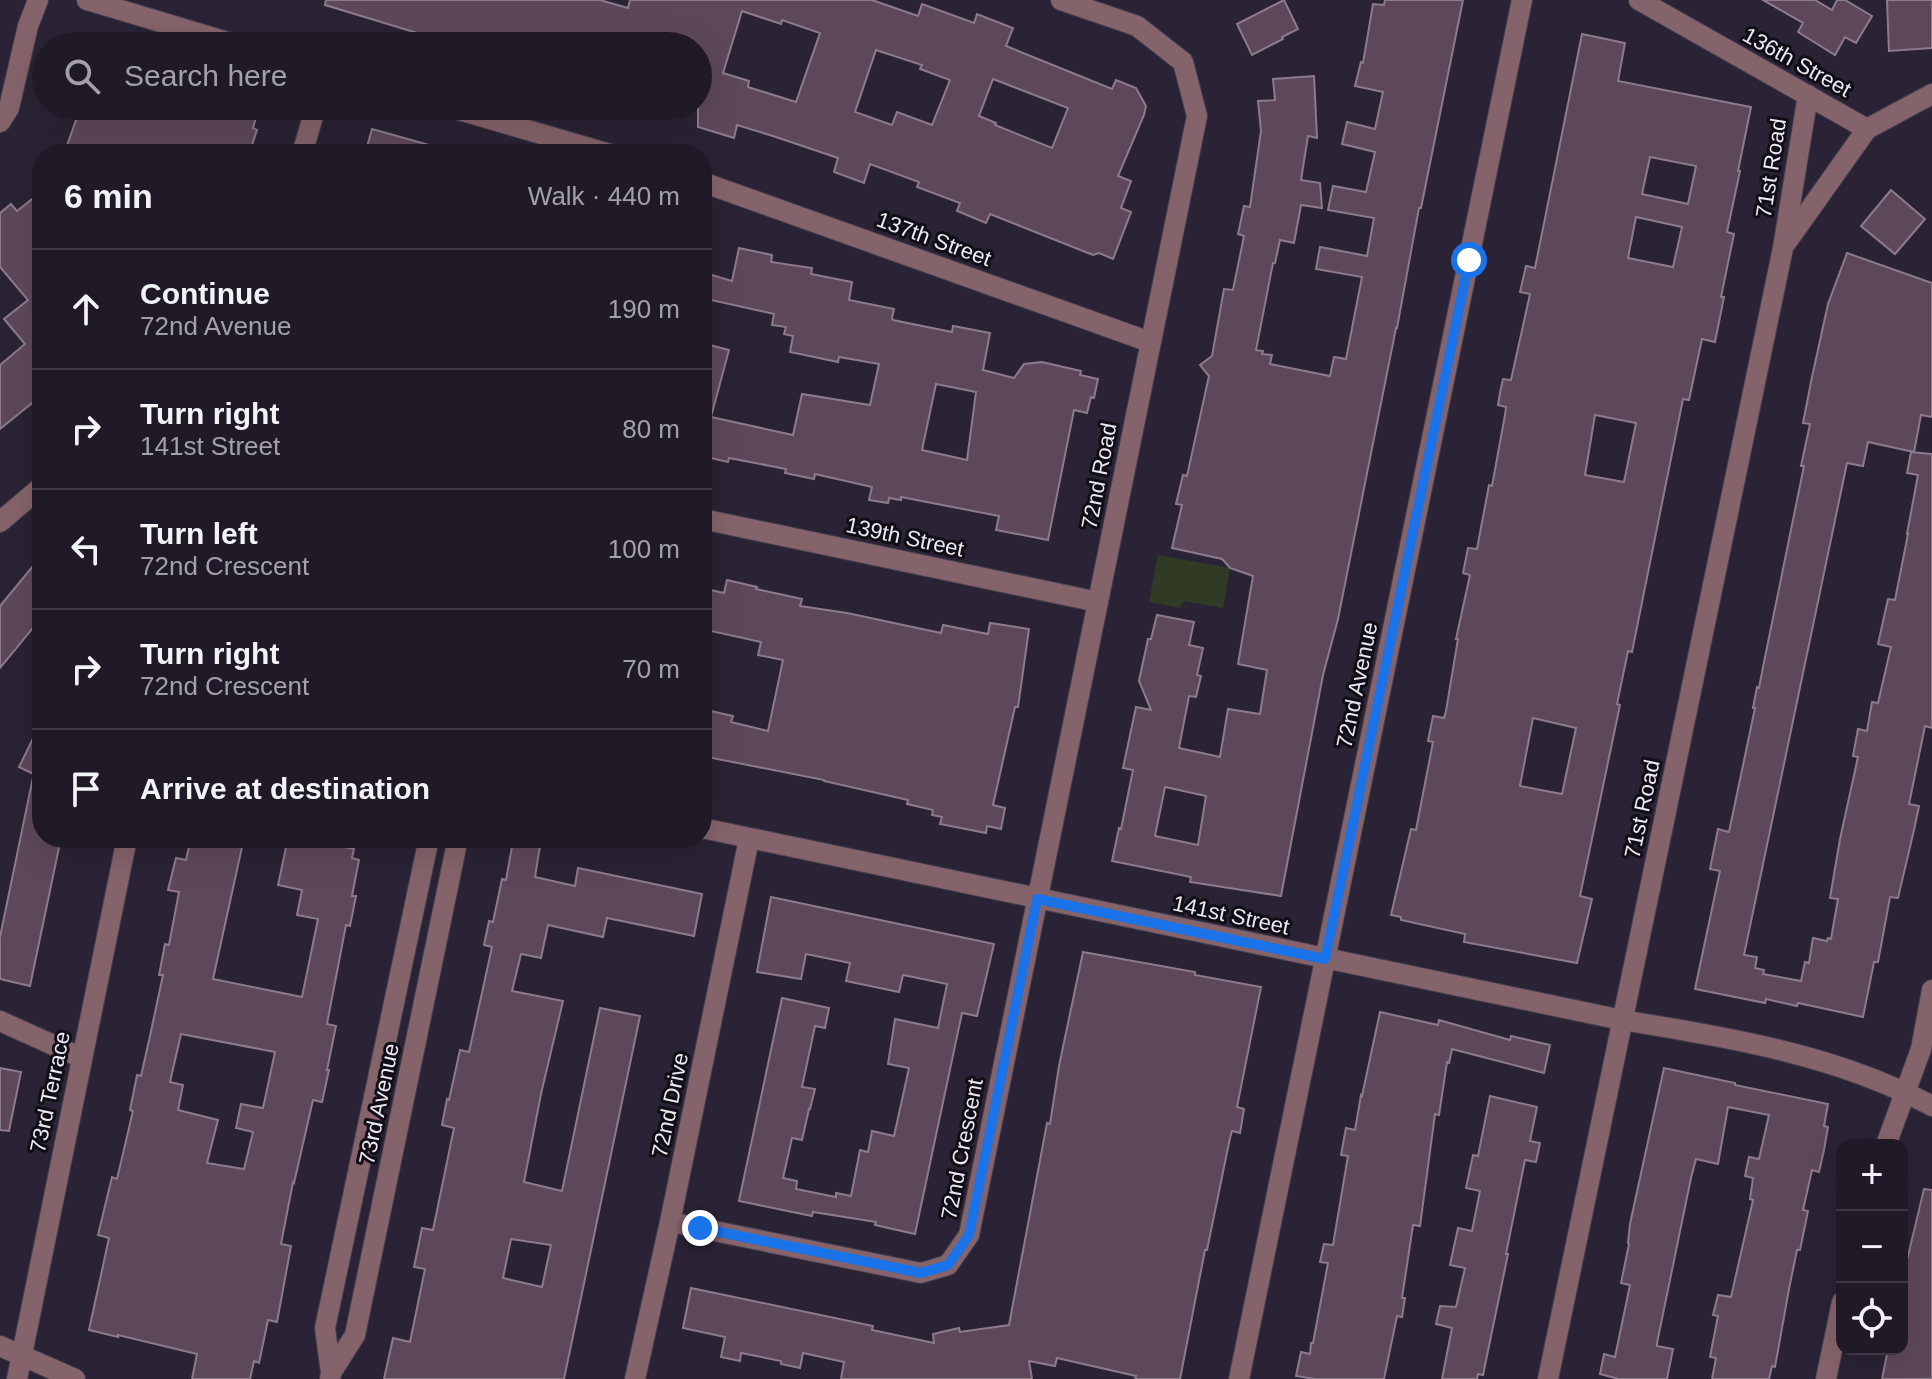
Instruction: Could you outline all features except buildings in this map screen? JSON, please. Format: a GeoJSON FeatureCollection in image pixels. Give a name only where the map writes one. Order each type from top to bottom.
{"type":"FeatureCollection","features":[{"type":"Feature","properties":{"kind":"street"},"geometry":{"type":"LineString","coordinates":[[0,122],[9,108],[28,26],[38,0]]}},
{"type":"Feature","properties":{"kind":"street"},"geometry":{"type":"LineString","coordinates":[[87,0],[194,32]]}},
{"type":"Feature","properties":{"kind":"street","name":"72nd Road"},"geometry":{"type":"LineString","coordinates":[[1037,899],[1197,116],[1183,62],[1137,26],[1061,0]]}},
{"type":"Feature","properties":{"kind":"street","name":"72nd Avenue"},"geometry":{"type":"LineString","coordinates":[[1239,1379],[1522,0]]}},
{"type":"Feature","properties":{"kind":"street","name":"136th Street"},"geometry":{"type":"LineString","coordinates":[[1639,0],[1867,129]]}},
{"type":"Feature","properties":{"kind":"street"},"geometry":{"type":"LineString","coordinates":[[1867,129],[1932,94]]}},
{"type":"Feature","properties":{"kind":"street","name":"71st Road"},"geometry":{"type":"LineString","coordinates":[[1548,1379],[1783,248],[1808,95]]}},
{"type":"Feature","properties":{"kind":"street"},"geometry":{"type":"LineString","coordinates":[[305,144],[312,120]]}},
{"type":"Feature","properties":{"kind":"street"},"geometry":{"type":"LineString","coordinates":[[493,120],[574,144]]}},
{"type":"Feature","properties":{"kind":"street","name":"71st Road"},"geometry":{"type":"LineString","coordinates":[[1783,248],[1867,129]]}},
{"type":"Feature","properties":{"kind":"street","name":"137th Street"},"geometry":{"type":"LineString","coordinates":[[712,186],[1150,342]]}},
{"type":"Feature","properties":{"kind":"street"},"geometry":{"type":"LineString","coordinates":[[0,522],[32,495]]}},
{"type":"Feature","properties":{"kind":"street","name":"139th Street"},"geometry":{"type":"LineString","coordinates":[[712,521],[1098,602]]}},
{"type":"Feature","properties":{"kind":"street","name":"141st Street"},"geometry":{"type":"LineString","coordinates":[[712,830],[1622,1020],[1752,1043],[1843,1067],[1932,1106]]}},
{"type":"Feature","properties":{"kind":"street","name":"72nd Drive"},"geometry":{"type":"LineString","coordinates":[[635,1379],[749,839]]}},
{"type":"Feature","properties":{"kind":"street","name":"73rd Terrace"},"geometry":{"type":"LineString","coordinates":[[17,1379],[125,848]]}},
{"type":"Feature","properties":{"kind":"street","name":"73rd Avenue"},"geometry":{"type":"LineString","coordinates":[[330,1376],[325,1328],[427,848]]}},
{"type":"Feature","properties":{"kind":"street","name":"73rd Avenue"},"geometry":{"type":"LineString","coordinates":[[330,1376],[355,1335],[456,848]]}},
{"type":"Feature","properties":{"kind":"street","name":"72nd Crescent"},"geometry":{"type":"LineString","coordinates":[[670,1222],[921,1273],[948,1265],[969,1235],[1037,899]]}},
{"type":"Feature","properties":{"kind":"street"},"geometry":{"type":"LineString","coordinates":[[1888,1139],[1921,1049],[1932,990]]}},
{"type":"Feature","properties":{"kind":"street"},"geometry":{"type":"LineString","coordinates":[[0,1021],[82,1058]]}},
{"type":"Feature","properties":{"kind":"street"},"geometry":{"type":"LineString","coordinates":[[1826,1379],[1836,1331]]}},
{"type":"Feature","properties":{"kind":"street"},"geometry":{"type":"LineString","coordinates":[[0,1346],[75,1379]]}},
{"type":"Feature","properties":{"kind":"green space"},"geometry":{"type":"Polygon","coordinates":[[[1158,555],[1230,568],[1223,608],[1184,601],[1180,608],[1149,602],[1158,555]]]}},
{"type":"Feature","properties":{"kind":"route"},"geometry":{"type":"LineString","coordinates":[[700,1228],[921,1273],[948,1265],[969,1235],[1037,899],[1325,959],[1469,260]]}}]}
